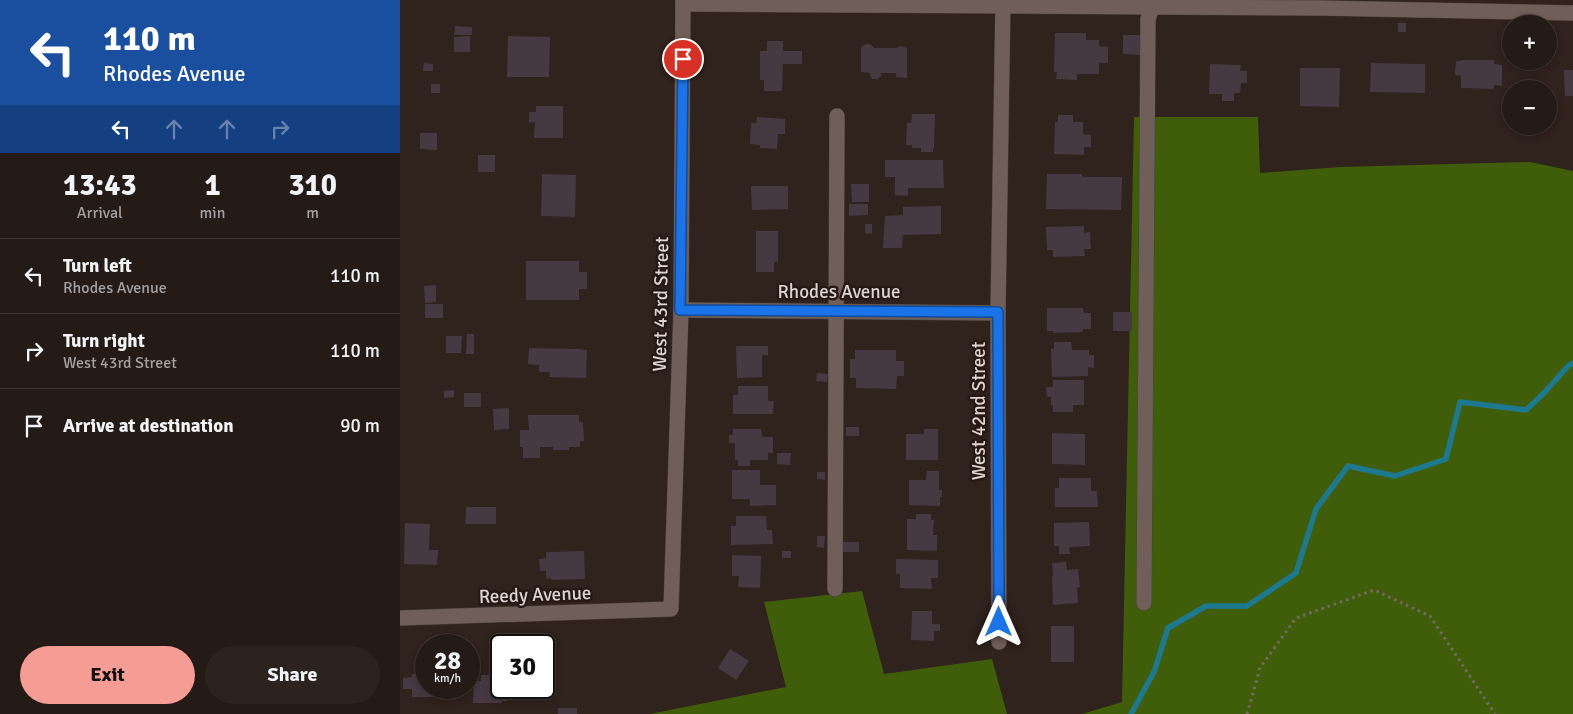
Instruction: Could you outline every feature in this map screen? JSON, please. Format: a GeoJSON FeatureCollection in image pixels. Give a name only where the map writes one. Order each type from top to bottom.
{"type":"FeatureCollection","features":[{"type":"Feature","properties":{"kind":"street"},"geometry":{"type":"LineString","coordinates":[[683,2],[1319,4],[1573,12]]}},
{"type":"Feature","properties":{"kind":"street","name":"West 43rd Street"},"geometry":{"type":"LineString","coordinates":[[672,609],[680,310],[683,2]]}},
{"type":"Feature","properties":{"kind":"street","name":"West 42nd Street"},"geometry":{"type":"LineString","coordinates":[[999,642],[998,312],[1003,3]]}},
{"type":"Feature","properties":{"kind":"street"},"geometry":{"type":"LineString","coordinates":[[1144,603],[1148,19],[1154,3]]}},
{"type":"Feature","properties":{"kind":"street"},"geometry":{"type":"LineString","coordinates":[[835,589],[837,116]]}},
{"type":"Feature","properties":{"kind":"street","name":"Rhodes Avenue"},"geometry":{"type":"LineString","coordinates":[[680,310],[998,312]]}},
{"type":"Feature","properties":{"kind":"street","name":"Reedy Avenue"},"geometry":{"type":"LineString","coordinates":[[400,618],[672,609]]}},
{"type":"Feature","properties":{"kind":"path"},"geometry":{"type":"LineString","coordinates":[[1247,714],[1260,668],[1296,618],[1374,590],[1430,616],[1495,714]]}},
{"type":"Feature","properties":{"kind":"green space"},"geometry":{"type":"Polygon","coordinates":[[[1134,117],[1258,117],[1260,173],[1341,167],[1530,162],[1573,171],[1573,714],[1082,714],[1122,702],[1134,117]]]}},
{"type":"Feature","properties":{"kind":"green space"},"geometry":{"type":"Polygon","coordinates":[[[862,591],[884,674],[992,659],[1007,714],[650,714],[786,687],[764,602],[862,591]]]}},
{"type":"Feature","properties":{"kind":"building"},"geometry":{"type":"Polygon","coordinates":[[[1398,23],[1406,23],[1406,32],[1398,32],[1398,23]]]}},
{"type":"Feature","properties":{"kind":"building"},"geometry":{"type":"Polygon","coordinates":[[[455,26],[472,27],[472,35],[454,35],[455,26]]]}},
{"type":"Feature","properties":{"kind":"building"},"geometry":{"type":"Polygon","coordinates":[[[1055,33],[1086,33],[1086,40],[1099,40],[1099,46],[1108,47],[1108,63],[1099,63],[1099,74],[1077,74],[1077,80],[1056,79],[1057,72],[1054,72],[1055,33]]]}},
{"type":"Feature","properties":{"kind":"building"},"geometry":{"type":"Polygon","coordinates":[[[1123,35],[1140,35],[1140,55],[1123,54],[1123,35]]]}},
{"type":"Feature","properties":{"kind":"building"},"geometry":{"type":"Polygon","coordinates":[[[470,36],[470,52],[454,52],[454,37],[470,36]]]}},
{"type":"Feature","properties":{"kind":"building"},"geometry":{"type":"Polygon","coordinates":[[[508,36],[550,37],[549,77],[507,77],[508,36]]]}},
{"type":"Feature","properties":{"kind":"building"},"geometry":{"type":"Polygon","coordinates":[[[767,41],[783,41],[783,51],[802,51],[802,64],[783,64],[782,91],[764,91],[764,80],[760,80],[760,51],[767,51],[767,41]]]}},
{"type":"Feature","properties":{"kind":"building"},"geometry":{"type":"Polygon","coordinates":[[[870,44],[874,48],[897,48],[900,46],[907,48],[907,78],[896,77],[896,73],[881,73],[878,79],[872,79],[870,73],[861,72],[861,47],[870,44]]]}},
{"type":"Feature","properties":{"kind":"building"},"geometry":{"type":"Polygon","coordinates":[[[1494,60],[1494,64],[1502,65],[1502,86],[1494,85],[1494,89],[1461,88],[1461,76],[1455,75],[1456,61],[1494,60]]]}},
{"type":"Feature","properties":{"kind":"building"},"geometry":{"type":"Polygon","coordinates":[[[424,63],[433,64],[433,71],[423,71],[424,63]]]}},
{"type":"Feature","properties":{"kind":"building"},"geometry":{"type":"Polygon","coordinates":[[[1371,63],[1425,64],[1425,93],[1370,92],[1371,63]]]}},
{"type":"Feature","properties":{"kind":"building"},"geometry":{"type":"Polygon","coordinates":[[[1210,64],[1241,65],[1240,71],[1247,71],[1247,83],[1241,83],[1240,93],[1234,93],[1234,101],[1222,101],[1222,94],[1209,94],[1210,64]]]}},
{"type":"Feature","properties":{"kind":"building"},"geometry":{"type":"Polygon","coordinates":[[[1300,68],[1340,68],[1339,107],[1300,106],[1300,68]]]}},
{"type":"Feature","properties":{"kind":"building"},"geometry":{"type":"Polygon","coordinates":[[[1564,70],[1573,70],[1573,96],[1565,96],[1564,70]]]}},
{"type":"Feature","properties":{"kind":"building"},"geometry":{"type":"Polygon","coordinates":[[[431,84],[440,84],[440,93],[431,93],[431,84]]]}},
{"type":"Feature","properties":{"kind":"building"},"geometry":{"type":"Polygon","coordinates":[[[536,106],[563,106],[563,138],[534,138],[535,122],[529,123],[529,112],[536,112],[536,106]]]}},
{"type":"Feature","properties":{"kind":"building"},"geometry":{"type":"Polygon","coordinates":[[[912,114],[935,114],[933,152],[921,152],[921,148],[912,148],[912,145],[906,145],[907,123],[911,123],[912,114]]]}},
{"type":"Feature","properties":{"kind":"building"},"geometry":{"type":"Polygon","coordinates":[[[1058,115],[1073,115],[1073,122],[1083,122],[1083,134],[1091,135],[1091,147],[1084,147],[1084,155],[1054,154],[1055,122],[1058,122],[1058,115]]]}},
{"type":"Feature","properties":{"kind":"building"},"geometry":{"type":"Polygon","coordinates":[[[757,117],[785,119],[785,134],[778,134],[777,149],[760,148],[760,145],[750,144],[751,123],[756,123],[757,117]]]}},
{"type":"Feature","properties":{"kind":"building"},"geometry":{"type":"Polygon","coordinates":[[[420,133],[437,133],[437,150],[420,149],[420,133]]]}},
{"type":"Feature","properties":{"kind":"building"},"geometry":{"type":"Polygon","coordinates":[[[478,155],[495,155],[495,172],[478,172],[478,155]]]}},
{"type":"Feature","properties":{"kind":"building"},"geometry":{"type":"Polygon","coordinates":[[[885,160],[943,160],[944,188],[908,188],[908,196],[895,195],[895,177],[885,177],[885,160]]]}},
{"type":"Feature","properties":{"kind":"building"},"geometry":{"type":"Polygon","coordinates":[[[542,174],[576,175],[575,217],[541,216],[542,174]]]}},
{"type":"Feature","properties":{"kind":"building"},"geometry":{"type":"Polygon","coordinates":[[[1047,174],[1082,174],[1082,177],[1122,177],[1121,210],[1046,209],[1047,174]]]}},
{"type":"Feature","properties":{"kind":"building"},"geometry":{"type":"Polygon","coordinates":[[[851,184],[869,184],[869,202],[852,202],[851,184]]]}},
{"type":"Feature","properties":{"kind":"building"},"geometry":{"type":"Polygon","coordinates":[[[751,186],[788,186],[788,209],[752,210],[751,186]]]}},
{"type":"Feature","properties":{"kind":"building"},"geometry":{"type":"Polygon","coordinates":[[[849,204],[868,204],[868,215],[849,216],[849,204]]]}},
{"type":"Feature","properties":{"kind":"building"},"geometry":{"type":"Polygon","coordinates":[[[941,206],[941,234],[903,235],[902,248],[883,248],[885,216],[903,215],[903,207],[941,206]]]}},
{"type":"Feature","properties":{"kind":"building"},"geometry":{"type":"Polygon","coordinates":[[[865,224],[872,224],[872,234],[865,233],[865,224]]]}},
{"type":"Feature","properties":{"kind":"building"},"geometry":{"type":"Polygon","coordinates":[[[1084,226],[1084,233],[1090,232],[1091,249],[1084,249],[1085,256],[1053,257],[1053,250],[1047,250],[1046,227],[1084,226]]]}},
{"type":"Feature","properties":{"kind":"building"},"geometry":{"type":"Polygon","coordinates":[[[756,231],[778,231],[778,262],[774,262],[774,272],[756,272],[756,231]]]}},
{"type":"Feature","properties":{"kind":"building"},"geometry":{"type":"Polygon","coordinates":[[[526,261],[579,261],[579,272],[587,272],[587,289],[579,289],[579,300],[526,300],[526,261]]]}},
{"type":"Feature","properties":{"kind":"building"},"geometry":{"type":"Polygon","coordinates":[[[436,285],[436,302],[425,303],[424,286],[436,285]]]}},
{"type":"Feature","properties":{"kind":"building"},"geometry":{"type":"Polygon","coordinates":[[[425,304],[443,304],[443,318],[425,318],[425,304]]]}},
{"type":"Feature","properties":{"kind":"building"},"geometry":{"type":"Polygon","coordinates":[[[1047,308],[1083,308],[1084,313],[1091,313],[1091,329],[1083,329],[1083,332],[1053,333],[1053,331],[1047,331],[1047,308]]]}},
{"type":"Feature","properties":{"kind":"building"},"geometry":{"type":"Polygon","coordinates":[[[1113,312],[1132,312],[1132,331],[1113,331],[1113,312]]]}},
{"type":"Feature","properties":{"kind":"building"},"geometry":{"type":"Polygon","coordinates":[[[467,334],[474,334],[474,354],[466,354],[467,334]]]}},
{"type":"Feature","properties":{"kind":"building"},"geometry":{"type":"Polygon","coordinates":[[[446,336],[462,336],[461,353],[446,353],[446,336]]]}},
{"type":"Feature","properties":{"kind":"building"},"geometry":{"type":"Polygon","coordinates":[[[1054,342],[1071,342],[1072,350],[1089,350],[1089,355],[1094,355],[1094,368],[1088,367],[1088,376],[1052,377],[1051,349],[1054,349],[1054,342]]]}},
{"type":"Feature","properties":{"kind":"building"},"geometry":{"type":"Polygon","coordinates":[[[736,346],[768,346],[768,355],[762,355],[762,377],[737,378],[736,346]]]}},
{"type":"Feature","properties":{"kind":"building"},"geometry":{"type":"Polygon","coordinates":[[[529,348],[587,350],[586,378],[549,377],[550,372],[539,372],[539,365],[528,364],[529,348]]]}},
{"type":"Feature","properties":{"kind":"building"},"geometry":{"type":"Polygon","coordinates":[[[855,350],[896,350],[896,361],[904,361],[904,376],[897,376],[896,389],[856,388],[856,378],[850,378],[850,359],[855,359],[855,350]]]}},
{"type":"Feature","properties":{"kind":"building"},"geometry":{"type":"Polygon","coordinates":[[[817,373],[828,374],[827,382],[816,381],[817,373]]]}},
{"type":"Feature","properties":{"kind":"building"},"geometry":{"type":"Polygon","coordinates":[[[1053,380],[1084,380],[1084,405],[1073,405],[1073,412],[1053,412],[1051,397],[1047,397],[1046,387],[1053,387],[1053,380]]]}},
{"type":"Feature","properties":{"kind":"building"},"geometry":{"type":"Polygon","coordinates":[[[738,386],[768,386],[768,401],[774,401],[773,414],[733,414],[733,395],[738,395],[738,386]]]}},
{"type":"Feature","properties":{"kind":"building"},"geometry":{"type":"Polygon","coordinates":[[[454,390],[454,397],[444,398],[444,391],[454,390]]]}},
{"type":"Feature","properties":{"kind":"building"},"geometry":{"type":"Polygon","coordinates":[[[464,393],[481,393],[481,407],[464,407],[464,393]]]}},
{"type":"Feature","properties":{"kind":"building"},"geometry":{"type":"Polygon","coordinates":[[[509,408],[509,429],[494,430],[493,409],[509,408]]]}},
{"type":"Feature","properties":{"kind":"building"},"geometry":{"type":"Polygon","coordinates":[[[528,415],[579,415],[579,422],[583,422],[584,441],[580,441],[580,447],[569,447],[569,450],[553,450],[553,447],[540,447],[540,458],[523,458],[523,447],[520,447],[520,430],[529,430],[528,415]]]}},
{"type":"Feature","properties":{"kind":"building"},"geometry":{"type":"Polygon","coordinates":[[[846,427],[859,427],[859,436],[846,436],[846,427]]]}},
{"type":"Feature","properties":{"kind":"building"},"geometry":{"type":"Polygon","coordinates":[[[733,429],[761,429],[762,437],[773,437],[773,453],[768,453],[768,460],[750,460],[750,466],[738,466],[738,460],[735,460],[735,443],[729,443],[729,435],[733,435],[733,429]]]}},
{"type":"Feature","properties":{"kind":"building"},"geometry":{"type":"Polygon","coordinates":[[[924,429],[938,429],[938,460],[906,460],[906,434],[924,434],[924,429]]]}},
{"type":"Feature","properties":{"kind":"building"},"geometry":{"type":"Polygon","coordinates":[[[1052,433],[1085,434],[1085,465],[1052,464],[1052,433]]]}},
{"type":"Feature","properties":{"kind":"building"},"geometry":{"type":"Polygon","coordinates":[[[777,453],[791,453],[790,465],[777,464],[777,453]]]}},
{"type":"Feature","properties":{"kind":"building"},"geometry":{"type":"Polygon","coordinates":[[[732,470],[760,470],[760,485],[776,485],[776,505],[750,506],[750,499],[732,499],[732,470]]]}},
{"type":"Feature","properties":{"kind":"building"},"geometry":{"type":"Polygon","coordinates":[[[927,471],[939,471],[939,490],[942,490],[940,506],[909,505],[909,480],[926,480],[927,471]]]}},
{"type":"Feature","properties":{"kind":"building"},"geometry":{"type":"Polygon","coordinates":[[[817,472],[825,472],[825,480],[817,479],[817,472]]]}},
{"type":"Feature","properties":{"kind":"building"},"geometry":{"type":"Polygon","coordinates":[[[1059,478],[1091,478],[1091,491],[1097,491],[1098,507],[1055,507],[1055,488],[1059,488],[1059,478]]]}},
{"type":"Feature","properties":{"kind":"building"},"geometry":{"type":"Polygon","coordinates":[[[466,507],[496,507],[496,524],[465,524],[466,507]]]}},
{"type":"Feature","properties":{"kind":"building"},"geometry":{"type":"Polygon","coordinates":[[[916,514],[931,514],[931,520],[934,520],[933,535],[937,535],[937,551],[907,550],[907,519],[916,519],[916,514]]]}},
{"type":"Feature","properties":{"kind":"building"},"geometry":{"type":"Polygon","coordinates":[[[736,516],[766,516],[767,530],[772,530],[773,544],[731,545],[731,526],[736,526],[736,516]]]}},
{"type":"Feature","properties":{"kind":"building"},"geometry":{"type":"Polygon","coordinates":[[[1089,522],[1090,546],[1069,547],[1070,554],[1059,554],[1059,546],[1054,546],[1054,523],[1089,522]]]}},
{"type":"Feature","properties":{"kind":"building"},"geometry":{"type":"Polygon","coordinates":[[[405,523],[430,524],[429,550],[438,550],[437,565],[404,564],[405,523]]]}},
{"type":"Feature","properties":{"kind":"building"},"geometry":{"type":"Polygon","coordinates":[[[817,536],[825,536],[824,548],[817,547],[817,536]]]}},
{"type":"Feature","properties":{"kind":"building"},"geometry":{"type":"Polygon","coordinates":[[[842,542],[859,542],[859,552],[841,552],[842,542]]]}},
{"type":"Feature","properties":{"kind":"building"},"geometry":{"type":"Polygon","coordinates":[[[584,551],[585,579],[551,580],[551,578],[546,579],[546,571],[540,571],[539,559],[546,558],[546,552],[584,551]]]}},
{"type":"Feature","properties":{"kind":"building"},"geometry":{"type":"Polygon","coordinates":[[[782,551],[791,551],[791,558],[782,558],[782,551]]]}},
{"type":"Feature","properties":{"kind":"building"},"geometry":{"type":"Polygon","coordinates":[[[732,555],[761,556],[760,588],[738,587],[739,576],[732,576],[732,555]]]}},
{"type":"Feature","properties":{"kind":"building"},"geometry":{"type":"Polygon","coordinates":[[[896,559],[938,560],[938,578],[931,578],[932,589],[900,588],[900,574],[896,574],[896,559]]]}},
{"type":"Feature","properties":{"kind":"building"},"geometry":{"type":"Polygon","coordinates":[[[1066,562],[1067,570],[1078,569],[1080,587],[1077,588],[1078,603],[1053,605],[1052,563],[1066,562]]]}},
{"type":"Feature","properties":{"kind":"building"},"geometry":{"type":"Polygon","coordinates":[[[912,611],[932,611],[932,624],[940,624],[940,631],[934,631],[934,641],[911,640],[912,611]]]}},
{"type":"Feature","properties":{"kind":"building"},"geometry":{"type":"Polygon","coordinates":[[[1051,626],[1074,626],[1074,662],[1051,662],[1051,626]]]}},
{"type":"Feature","properties":{"kind":"building"},"geometry":{"type":"Polygon","coordinates":[[[730,649],[749,661],[736,680],[718,668],[730,649]]]}},
{"type":"Feature","properties":{"kind":"building"},"geometry":{"type":"Polygon","coordinates":[[[412,674],[415,674],[415,697],[412,697],[412,689],[403,689],[403,678],[412,677],[412,674]]]}},
{"type":"Feature","properties":{"kind":"building"},"geometry":{"type":"Polygon","coordinates":[[[481,675],[490,675],[490,699],[507,699],[507,701],[502,701],[501,703],[473,703],[473,699],[480,699],[481,675]]]}},
{"type":"Feature","properties":{"kind":"building"},"geometry":{"type":"Polygon","coordinates":[[[558,708],[577,708],[577,714],[558,714],[558,708]]]}},
{"type":"Feature","properties":{"kind":"waterway"},"geometry":{"type":"LineString","coordinates":[[1131,714],[1154,672],[1168,628],[1206,606],[1247,606],[1296,573],[1316,509],[1348,466],[1395,476],[1446,459],[1460,402],[1526,410],[1573,363]]}},
{"type":"Feature","properties":{"kind":"route"},"geometry":{"type":"LineString","coordinates":[[683,59],[680,310],[998,312],[999,622]]}}]}
